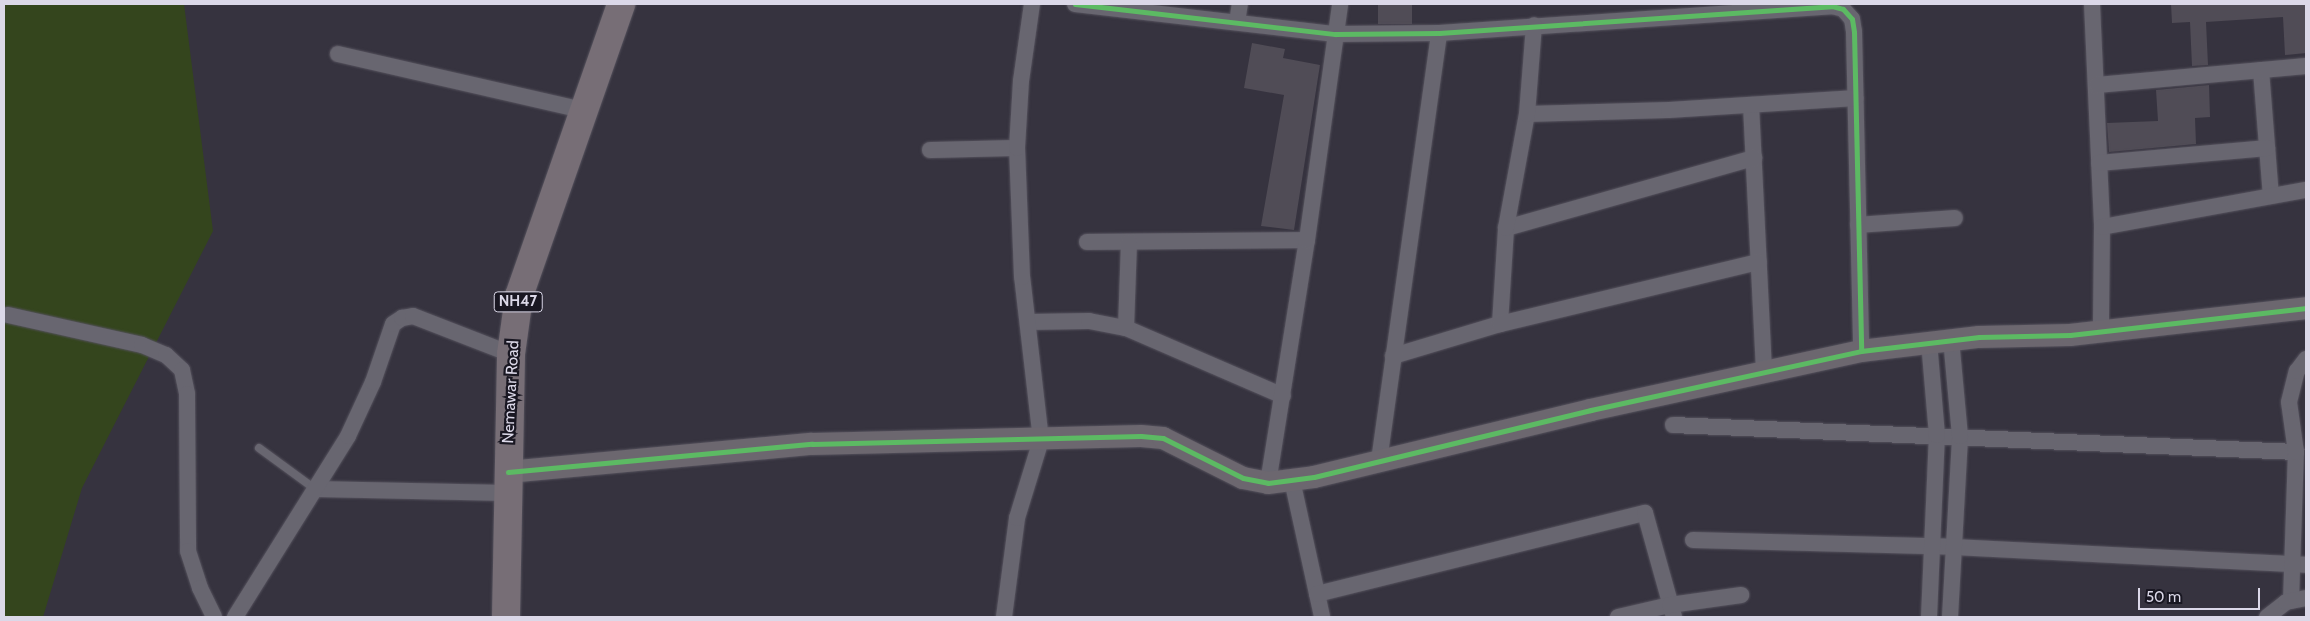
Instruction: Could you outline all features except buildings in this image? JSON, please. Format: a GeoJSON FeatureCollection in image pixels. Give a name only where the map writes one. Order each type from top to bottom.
{"type":"FeatureCollection","features":[{"type":"Feature","properties":{"kind":"highway","name":"Nemawar Road"},"geometry":{"type":"LineString","coordinates":[[506,617],[511,354],[519,296],[582,110],[621,4]]}},
{"type":"Feature","properties":{"kind":"street"},"geometry":{"type":"LineString","coordinates":[[1004,617],[1017,518],[1041,440],[1022,277],[1018,148],[1021,81],[1032,4]]}},
{"type":"Feature","properties":{"kind":"street"},"geometry":{"type":"LineString","coordinates":[[1075,4],[1335,34],[1439,32],[1832,6],[1843,9],[1852,19],[1856,98],[1861,350]]}},
{"type":"Feature","properties":{"kind":"street"},"geometry":{"type":"LineString","coordinates":[[1237,22],[1240,4]]}},
{"type":"Feature","properties":{"kind":"street"},"geometry":{"type":"LineString","coordinates":[[1268,483],[1307,240],[1340,4]]}},
{"type":"Feature","properties":{"kind":"street"},"geometry":{"type":"LineString","coordinates":[[2092,4],[2102,227],[2101,332]]}},
{"type":"Feature","properties":{"kind":"street"},"geometry":{"type":"LineString","coordinates":[[1500,324],[1506,228],[1527,114],[1534,25]]}},
{"type":"Feature","properties":{"kind":"street"},"geometry":{"type":"LineString","coordinates":[[1379,461],[1439,32]]}},
{"type":"Feature","properties":{"kind":"street"},"geometry":{"type":"LineString","coordinates":[[338,54],[582,110]]}},
{"type":"Feature","properties":{"kind":"street"},"geometry":{"type":"LineString","coordinates":[[2097,85],[2306,66]]}},
{"type":"Feature","properties":{"kind":"street"},"geometry":{"type":"LineString","coordinates":[[2261,70],[2271,196]]}},
{"type":"Feature","properties":{"kind":"street"},"geometry":{"type":"LineString","coordinates":[[1527,114],[1751,105],[1856,98]]}},
{"type":"Feature","properties":{"kind":"street"},"geometry":{"type":"LineString","coordinates":[[1751,105],[1764,372]]}},
{"type":"Feature","properties":{"kind":"street"},"geometry":{"type":"LineString","coordinates":[[930,150],[1018,148]]}},
{"type":"Feature","properties":{"kind":"street"},"geometry":{"type":"LineString","coordinates":[[2099,163],[2267,148]]}},
{"type":"Feature","properties":{"kind":"street"},"geometry":{"type":"LineString","coordinates":[[1506,228],[1754,158]]}},
{"type":"Feature","properties":{"kind":"street"},"geometry":{"type":"LineString","coordinates":[[2102,227],[2306,190]]}},
{"type":"Feature","properties":{"kind":"street"},"geometry":{"type":"LineString","coordinates":[[1858,225],[1955,218]]}},
{"type":"Feature","properties":{"kind":"street"},"geometry":{"type":"LineString","coordinates":[[1087,242],[1307,240]]}},
{"type":"Feature","properties":{"kind":"street"},"geometry":{"type":"LineString","coordinates":[[1126,328],[1129,242]]}},
{"type":"Feature","properties":{"kind":"street"},"geometry":{"type":"LineString","coordinates":[[1393,356],[1500,324],[1759,262]]}},
{"type":"Feature","properties":{"kind":"street"},"geometry":{"type":"LineString","coordinates":[[315,488],[508,482],[812,444],[1041,440],[1142,436],[1163,438],[1243,478],[1268,483],[1292,480],[1379,461],[1861,350],[1940,340],[2101,332],[2306,308]]}},
{"type":"Feature","properties":{"kind":"street"},"geometry":{"type":"LineString","coordinates":[[8,315],[142,345],[166,355],[182,370],[188,394],[188,551],[200,588],[214,617]]}},
{"type":"Feature","properties":{"kind":"street"},"geometry":{"type":"LineString","coordinates":[[235,617],[348,436],[373,382],[393,324],[402,318],[414,316],[511,354]]}},
{"type":"Feature","properties":{"kind":"street"},"geometry":{"type":"LineString","coordinates":[[1028,322],[1089,321],[1126,328],[1283,396]]}},
{"type":"Feature","properties":{"kind":"street"},"geometry":{"type":"LineString","coordinates":[[1929,617],[1940,340]]}},
{"type":"Feature","properties":{"kind":"street"},"geometry":{"type":"LineString","coordinates":[[1940,340],[1960,436],[1950,617]]}},
{"type":"Feature","properties":{"kind":"street"},"geometry":{"type":"LineString","coordinates":[[2267,617],[2277,607],[2298,600],[2296,452],[2289,402],[2297,371],[2306,359]]}},
{"type":"Feature","properties":{"kind":"street"},"geometry":{"type":"LineString","coordinates":[[1673,425],[2296,452]]}},
{"type":"Feature","properties":{"kind":"street"},"geometry":{"type":"LineString","coordinates":[[1292,480],[1321,617]]}},
{"type":"Feature","properties":{"kind":"street"},"geometry":{"type":"LineString","coordinates":[[1317,594],[1645,512],[1672,611]]}},
{"type":"Feature","properties":{"kind":"street"},"geometry":{"type":"LineString","coordinates":[[1693,540],[1932,546],[2299,565]]}},
{"type":"Feature","properties":{"kind":"street"},"geometry":{"type":"LineString","coordinates":[[1618,617],[1672,611],[1740,595]]}},
{"type":"Feature","properties":{"kind":"lane"},"geometry":{"type":"LineString","coordinates":[[258,448],[315,488]]}},
{"type":"Feature","properties":{"kind":"green space"},"geometry":{"type":"Polygon","coordinates":[[[4,4],[184,4],[213,231],[82,488],[43,617],[4,617],[4,4]]]}},
{"type":"Feature","properties":{"kind":"cycle path"},"geometry":{"type":"LineString","coordinates":[[1075,4],[1335,34],[1439,33],[1832,6],[1843,9],[1852,19],[1854,32],[1861,351]]}},
{"type":"Feature","properties":{"kind":"cycle path"},"geometry":{"type":"LineString","coordinates":[[508,472],[812,444],[1141,436],[1163,438],[1243,478],[1268,483],[1314,477],[1591,410],[1861,351],[1979,337],[2070,335],[2306,308]]}}]}
